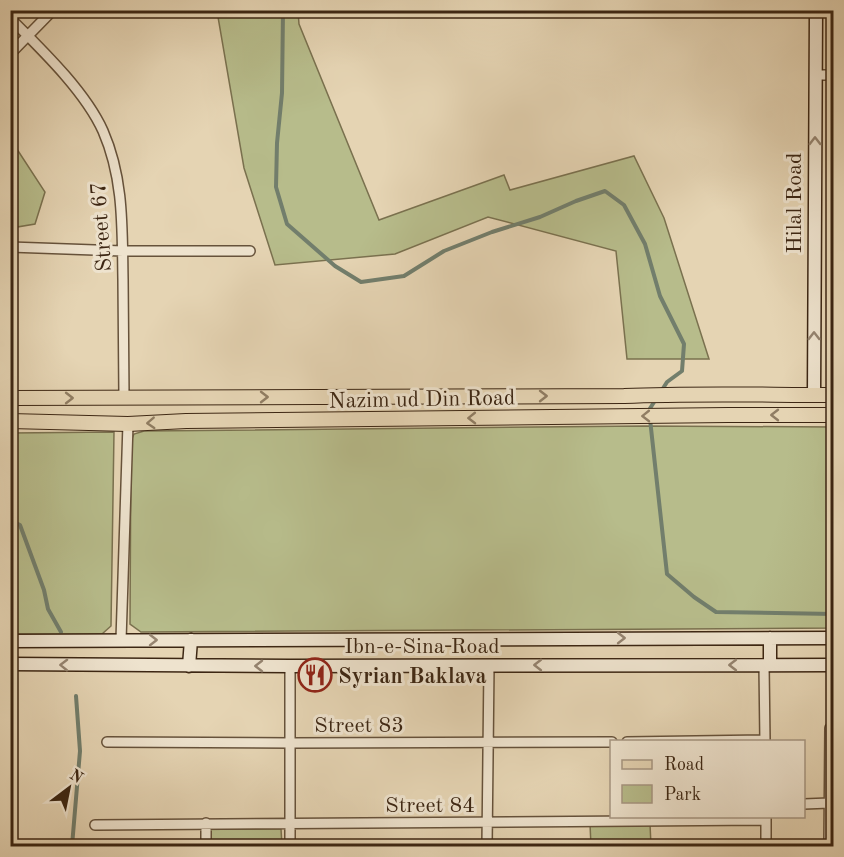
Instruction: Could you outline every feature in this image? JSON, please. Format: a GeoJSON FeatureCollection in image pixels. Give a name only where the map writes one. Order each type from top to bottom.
{"type":"FeatureCollection","features":[{"type":"Feature","properties":{"kind":"main road","name":"Hilal Road"},"geometry":{"type":"LineString","coordinates":[[814,395],[816,10]]}},
{"type":"Feature","properties":{"kind":"main road","name":"Nazim ud Din Road"},"geometry":{"type":"LineString","coordinates":[[10,398],[624,396],[682,393],[834,395]]}},
{"type":"Feature","properties":{"kind":"main road"},"geometry":{"type":"LineString","coordinates":[[725,395],[728,415]]}},
{"type":"Feature","properties":{"kind":"main road"},"geometry":{"type":"LineString","coordinates":[[185,398],[186,422]]}},
{"type":"Feature","properties":{"kind":"main road","name":"Nazim ud Din Road"},"geometry":{"type":"LineString","coordinates":[[10,421],[128,424],[834,415]]}},
{"type":"Feature","properties":{"kind":"main road"},"geometry":{"type":"LineString","coordinates":[[767,665],[770,638]]}},
{"type":"Feature","properties":{"kind":"main road","name":"Ibn-e-Sina Road"},"geometry":{"type":"LineString","coordinates":[[10,640],[834,638]]}},
{"type":"Feature","properties":{"kind":"main road"},"geometry":{"type":"LineString","coordinates":[[189,666],[190,640]]}},
{"type":"Feature","properties":{"kind":"main road","name":"Ibn-e-Sina Road"},"geometry":{"type":"LineString","coordinates":[[10,664],[290,666],[834,664]]}},
{"type":"Feature","properties":{"kind":"street"},"geometry":{"type":"LineString","coordinates":[[10,54],[53,10]]}},
{"type":"Feature","properties":{"kind":"street","name":"Street 67"},"geometry":{"type":"LineString","coordinates":[[10,18],[63,72],[102,129],[114,160],[120,192],[124,238],[124,398]]}},
{"type":"Feature","properties":{"kind":"street"},"geometry":{"type":"LineString","coordinates":[[814,75],[834,75]]}},
{"type":"Feature","properties":{"kind":"street"},"geometry":{"type":"LineString","coordinates":[[10,247],[250,250]]}},
{"type":"Feature","properties":{"kind":"street"},"geometry":{"type":"LineString","coordinates":[[121,640],[128,424]]}},
{"type":"Feature","properties":{"kind":"street"},"geometry":{"type":"LineString","coordinates":[[487,846],[489,665]]}},
{"type":"Feature","properties":{"kind":"street"},"geometry":{"type":"LineString","coordinates":[[765,740],[767,665]]}},
{"type":"Feature","properties":{"kind":"street"},"geometry":{"type":"LineString","coordinates":[[290,666],[290,846]]}},
{"type":"Feature","properties":{"kind":"street"},"geometry":{"type":"LineString","coordinates":[[829,846],[830,728],[834,724]]}},
{"type":"Feature","properties":{"kind":"street","name":"Street 83"},"geometry":{"type":"LineString","coordinates":[[107,742],[610,742]]}},
{"type":"Feature","properties":{"kind":"street"},"geometry":{"type":"LineString","coordinates":[[805,804],[829,803]]}},
{"type":"Feature","properties":{"kind":"street"},"geometry":{"type":"LineString","coordinates":[[766,818],[766,846]]}},
{"type":"Feature","properties":{"kind":"street","name":"Street 84"},"geometry":{"type":"LineString","coordinates":[[95,825],[487,823],[766,818]]}},
{"type":"Feature","properties":{"kind":"street"},"geometry":{"type":"LineString","coordinates":[[206,823],[206,846]]}},
{"type":"Feature","properties":{"kind":"green space"},"geometry":{"type":"Polygon","coordinates":[[[223,11],[298,11],[299,24],[379,220],[504,175],[510,190],[634,156],[664,218],[709,359],[627,359],[616,251],[488,217],[395,254],[275,265],[244,168],[218,17],[223,11]]]}},
{"type":"Feature","properties":{"kind":"green space"},"geometry":{"type":"Polygon","coordinates":[[[11,140],[45,192],[35,224],[11,228],[11,140]]]}},
{"type":"Feature","properties":{"kind":"green space"},"geometry":{"type":"Polygon","coordinates":[[[644,426],[833,427],[833,628],[141,632],[130,624],[131,441],[134,434],[144,431],[644,426]]]}},
{"type":"Feature","properties":{"kind":"green space"},"geometry":{"type":"Polygon","coordinates":[[[114,432],[111,626],[102,634],[11,634],[11,433],[114,432]]]}},
{"type":"Feature","properties":{"kind":"green space"},"geometry":{"type":"Polygon","coordinates":[[[590,824],[650,824],[651,846],[591,846],[590,824]]]}},
{"type":"Feature","properties":{"kind":"green space"},"geometry":{"type":"Polygon","coordinates":[[[208,829],[281,829],[282,846],[209,846],[208,829]]]}},
{"type":"Feature","properties":{"kind":"waterway"},"geometry":{"type":"LineString","coordinates":[[283,10],[282,93],[277,143],[276,187],[287,224],[335,266],[361,282],[404,276],[444,251],[605,191],[624,205],[645,244],[660,296],[684,344],[682,371],[667,382],[662,390]]}},
{"type":"Feature","properties":{"kind":"waterway"},"geometry":{"type":"LineString","coordinates":[[656,399],[649,410],[667,574],[716,612],[834,614]]}},
{"type":"Feature","properties":{"kind":"waterway"},"geometry":{"type":"LineString","coordinates":[[10,520],[20,525],[44,590],[48,609],[61,632]]}},
{"type":"Feature","properties":{"kind":"waterway"},"geometry":{"type":"LineString","coordinates":[[72,846],[80,751],[76,696]]}},
{"type":"Feature","properties":{"kind":"place","name":"Syrian Baklava"},"geometry":{"type":"Point","coordinates":[315,675]}}]}
